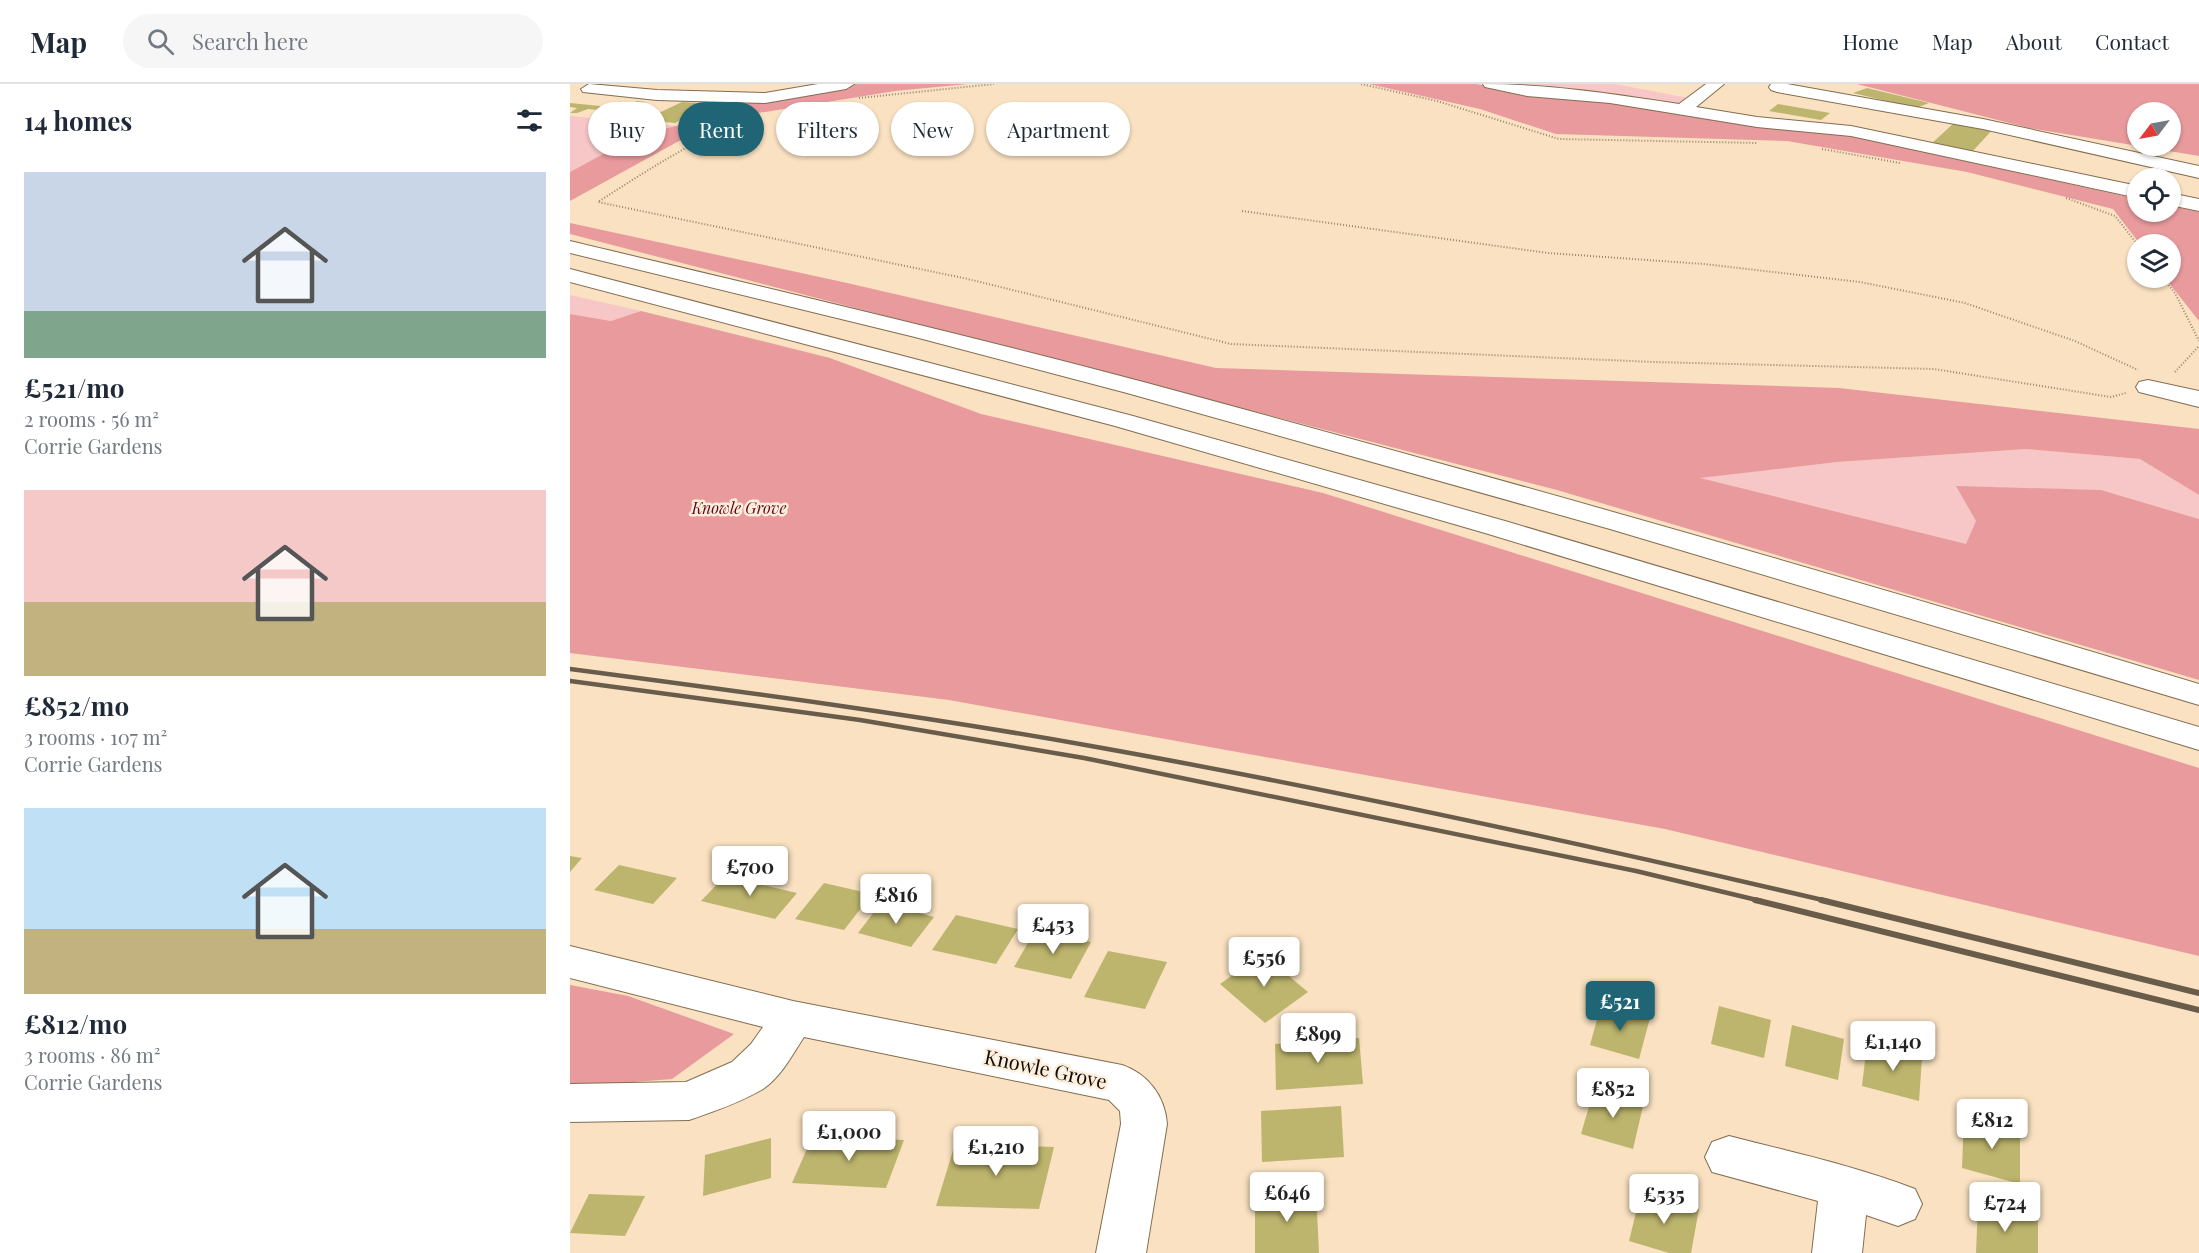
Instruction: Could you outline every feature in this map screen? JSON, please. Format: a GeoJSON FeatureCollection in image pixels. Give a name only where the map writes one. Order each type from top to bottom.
{"type":"FeatureCollection","features":[{"type":"Feature","properties":{"kind":"main road"},"geometry":{"type":"LineString","coordinates":[[1491,84],[1610,98],[1757,122],[1829,128],[2127,190]]}},
{"type":"Feature","properties":{"kind":"main road"},"geometry":{"type":"LineString","coordinates":[[1683,109],[1716,84]]}},
{"type":"Feature","properties":{"kind":"main road"},"geometry":{"type":"LineString","coordinates":[[1777,87],[1983,124],[2199,172]]}},
{"type":"Feature","properties":{"kind":"main road"},"geometry":{"type":"LineString","coordinates":[[589,89],[675,96],[765,98],[847,92]]}},
{"type":"Feature","properties":{"kind":"main road"},"geometry":{"type":"LineString","coordinates":[[663,102],[675,96]]}},
{"type":"Feature","properties":{"kind":"main road"},"geometry":{"type":"LineString","coordinates":[[1829,128],[1866,102]]}},
{"type":"Feature","properties":{"kind":"main road"},"geometry":{"type":"LineString","coordinates":[[2028,135],[2022,150],[2053,161],[2127,175]]}},
{"type":"Feature","properties":{"kind":"main road"},"geometry":{"type":"LineString","coordinates":[[2181,188],[2199,192]]}},
{"type":"Feature","properties":{"kind":"main road"},"geometry":{"type":"LineString","coordinates":[[2181,201],[2199,205]]}},
{"type":"Feature","properties":{"kind":"main road"},"geometry":{"type":"LineString","coordinates":[[570,247],[921,332],[1136,388],[1620,523],[1980,628],[2199,695]]}},
{"type":"Feature","properties":{"kind":"main road"},"geometry":{"type":"LineString","coordinates":[[570,275],[1124,421],[1495,527],[2199,739]]}},
{"type":"Feature","properties":{"kind":"main road"},"geometry":{"type":"LineString","coordinates":[[2157,385],[2199,399]]}},
{"type":"Feature","properties":{"kind":"main road","name":"Knowle Grove"},"geometry":{"type":"LineString","coordinates":[[570,962],[793,1018],[1122,1084],[1141,1104],[1144,1110],[1144,1124],[1121,1253]]}},
{"type":"Feature","properties":{"kind":"main road"},"geometry":{"type":"LineString","coordinates":[[570,1103],[689,1101],[748,1075],[766,1057],[793,1018]]}},
{"type":"Feature","properties":{"kind":"main road"},"geometry":{"type":"LineString","coordinates":[[1729,1157],[1844,1187],[1898,1204]]}},
{"type":"Feature","properties":{"kind":"main road"},"geometry":{"type":"LineString","coordinates":[[1837,1253],[1844,1187]]}},
{"type":"Feature","properties":{"kind":"path"},"geometry":{"type":"LineString","coordinates":[[847,92],[908,91],[994,84]]}},
{"type":"Feature","properties":{"kind":"path"},"geometry":{"type":"LineString","coordinates":[[1361,84],[1437,101],[1559,139],[1759,143]]}},
{"type":"Feature","properties":{"kind":"path"},"geometry":{"type":"LineString","coordinates":[[1815,148],[1903,164]]}},
{"type":"Feature","properties":{"kind":"path"},"geometry":{"type":"LineString","coordinates":[[678,153],[598,202],[968,279],[1230,344],[1654,362],[1934,369],[2111,397],[2157,385],[2199,346]]}},
{"type":"Feature","properties":{"kind":"path"},"geometry":{"type":"LineString","coordinates":[[2062,197],[2115,216],[2129,234]]}},
{"type":"Feature","properties":{"kind":"path"},"geometry":{"type":"LineString","coordinates":[[1242,211],[1548,253],[1704,264],[1860,282],[1965,303],[2075,341],[2157,385]]}},
{"type":"Feature","properties":{"kind":"path"},"geometry":{"type":"LineString","coordinates":[[2171,288],[2199,341]]}},
{"type":"Feature","properties":{"kind":"shaded area"},"geometry":{"type":"Polygon","coordinates":[[[1526,84],[1615,84],[1688,98],[1677,105],[1562,91],[1526,84]]]}},
{"type":"Feature","properties":{"kind":"shaded area"},"geometry":{"type":"Polygon","coordinates":[[[570,116],[588,118],[588,156],[599,156],[570,172],[570,116]]]}},
{"type":"Feature","properties":{"kind":"shaded area"},"geometry":{"type":"Polygon","coordinates":[[[666,125],[678,126],[666,129],[666,125]]]}},
{"type":"Feature","properties":{"kind":"shaded area"},"geometry":{"type":"Polygon","coordinates":[[[570,295],[641,311],[611,321],[570,314],[570,295]]]}},
{"type":"Feature","properties":{"kind":"shaded area"},"geometry":{"type":"Polygon","coordinates":[[[2026,449],[2140,459],[2199,495],[2199,519],[2101,490],[1957,487],[1976,521],[1967,545],[1698,478],[1837,462],[2026,449]]]}},
{"type":"Feature","properties":{"kind":"green space"},"geometry":{"type":"Polygon","coordinates":[[[851,84],[968,84],[895,91],[827,102],[776,102],[776,110],[764,112],[764,102],[754,102],[851,84]]]}},
{"type":"Feature","properties":{"kind":"green space"},"geometry":{"type":"Polygon","coordinates":[[[1369,84],[1475,84],[1863,138],[2127,197],[2127,222],[2181,222],[2181,208],[2199,212],[2199,321],[2173,288],[2181,288],[2181,234],[2132,234],[2113,209],[1967,172],[1787,141],[1556,134],[1480,109],[1369,84]]]}},
{"type":"Feature","properties":{"kind":"green space"},"geometry":{"type":"Polygon","coordinates":[[[1857,84],[2199,84],[2199,156],[2181,153],[2181,102],[2127,102],[2127,144],[2029,128],[1857,84]]]}},
{"type":"Feature","properties":{"kind":"green space"},"geometry":{"type":"Polygon","coordinates":[[[678,126],[678,141],[666,148],[666,128],[678,126]]]}},
{"type":"Feature","properties":{"kind":"green space"},"geometry":{"type":"Polygon","coordinates":[[[599,156],[652,156],[570,201],[570,172],[599,156]]]}},
{"type":"Feature","properties":{"kind":"green space"},"geometry":{"type":"Polygon","coordinates":[[[570,223],[847,283],[1216,368],[1839,388],[2199,429],[2199,495],[2140,459],[2026,449],[1837,462],[1700,478],[1966,544],[1976,521],[1956,486],[2101,490],[2199,519],[2199,680],[1557,490],[570,234],[570,223]]]}},
{"type":"Feature","properties":{"kind":"green space","name":"Knowle Grove"},"geometry":{"type":"Polygon","coordinates":[[[641,311],[830,358],[981,414],[1323,493],[2199,768],[2199,956],[1665,829],[949,700],[570,653],[570,314],[611,321],[641,311]]]}},
{"type":"Feature","properties":{"kind":"green space"},"geometry":{"type":"Polygon","coordinates":[[[570,985],[628,996],[734,1034],[672,1079],[570,1087],[570,985]]]}},
{"type":"Feature","properties":{"kind":"building"},"geometry":{"type":"Polygon","coordinates":[[[1867,88],[1929,103],[1916,108],[1853,93],[1867,88]]]}},
{"type":"Feature","properties":{"kind":"building"},"geometry":{"type":"Polygon","coordinates":[[[570,103],[588,105],[588,109],[570,113],[577,108],[570,107],[570,103]]]}},
{"type":"Feature","properties":{"kind":"building"},"geometry":{"type":"Polygon","coordinates":[[[678,104],[678,121],[666,122],[666,110],[678,104]]]}},
{"type":"Feature","properties":{"kind":"building"},"geometry":{"type":"Polygon","coordinates":[[[1778,104],[1830,113],[1821,120],[1769,111],[1778,104]]]}},
{"type":"Feature","properties":{"kind":"building"},"geometry":{"type":"Polygon","coordinates":[[[1954,123],[1993,129],[1972,152],[1931,144],[1954,123]]]}},
{"type":"Feature","properties":{"kind":"building"},"geometry":{"type":"Polygon","coordinates":[[[570,856],[582,858],[570,872],[570,856]]]}},
{"type":"Feature","properties":{"kind":"building"},"geometry":{"type":"Polygon","coordinates":[[[619,865],[677,878],[653,904],[594,890],[619,865]]]}},
{"type":"Feature","properties":{"kind":"building"},"geometry":{"type":"Polygon","coordinates":[[[725,876],[797,893],[775,919],[701,901],[725,876]]]}},
{"type":"Feature","properties":{"kind":"building"},"geometry":{"type":"Polygon","coordinates":[[[824,883],[872,894],[844,930],[795,919],[824,883]]]}},
{"type":"Feature","properties":{"kind":"building"},"geometry":{"type":"Polygon","coordinates":[[[881,903],[934,917],[911,947],[858,933],[881,903]]]}},
{"type":"Feature","properties":{"kind":"building"},"geometry":{"type":"Polygon","coordinates":[[[956,915],[1018,929],[996,964],[932,950],[956,915]]]}},
{"type":"Feature","properties":{"kind":"building"},"geometry":{"type":"Polygon","coordinates":[[[1035,931],[1091,942],[1071,979],[1014,967],[1035,931]]]}},
{"type":"Feature","properties":{"kind":"building"},"geometry":{"type":"Polygon","coordinates":[[[1108,951],[1167,962],[1145,1009],[1084,997],[1108,951]]]}},
{"type":"Feature","properties":{"kind":"building"},"geometry":{"type":"Polygon","coordinates":[[[1262,954],[1308,992],[1265,1023],[1220,984],[1262,954]]]}},
{"type":"Feature","properties":{"kind":"building"},"geometry":{"type":"Polygon","coordinates":[[[1601,1005],[1650,1018],[1639,1059],[1590,1045],[1601,1005]]]}},
{"type":"Feature","properties":{"kind":"building"},"geometry":{"type":"Polygon","coordinates":[[[1719,1006],[1771,1020],[1764,1058],[1711,1044],[1719,1006]]]}},
{"type":"Feature","properties":{"kind":"building"},"geometry":{"type":"Polygon","coordinates":[[[1792,1025],[1844,1039],[1838,1080],[1785,1066],[1792,1025]]]}},
{"type":"Feature","properties":{"kind":"building"},"geometry":{"type":"Polygon","coordinates":[[[1359,1038],[1363,1084],[1276,1090],[1275,1044],[1359,1038]]]}},
{"type":"Feature","properties":{"kind":"building"},"geometry":{"type":"Polygon","coordinates":[[[1867,1044],[1922,1058],[1919,1101],[1862,1086],[1867,1044]]]}},
{"type":"Feature","properties":{"kind":"building"},"geometry":{"type":"Polygon","coordinates":[[[1594,1089],[1644,1102],[1633,1149],[1581,1134],[1594,1089]]]}},
{"type":"Feature","properties":{"kind":"building"},"geometry":{"type":"Polygon","coordinates":[[[1341,1106],[1344,1157],[1262,1162],[1261,1111],[1341,1106]]]}},
{"type":"Feature","properties":{"kind":"building"},"geometry":{"type":"Polygon","coordinates":[[[1964,1117],[2020,1132],[2020,1184],[1962,1168],[1964,1117]]]}},
{"type":"Feature","properties":{"kind":"building"},"geometry":{"type":"Polygon","coordinates":[[[813,1135],[904,1140],[886,1188],[792,1183],[813,1135]]]}},
{"type":"Feature","properties":{"kind":"building"},"geometry":{"type":"Polygon","coordinates":[[[771,1138],[771,1178],[703,1196],[705,1155],[771,1138]]]}},
{"type":"Feature","properties":{"kind":"building"},"geometry":{"type":"Polygon","coordinates":[[[955,1144],[1054,1147],[1039,1209],[936,1206],[955,1144]]]}},
{"type":"Feature","properties":{"kind":"building"},"geometry":{"type":"Polygon","coordinates":[[[1316,1191],[1319,1253],[1255,1253],[1255,1195],[1316,1191]]]}},
{"type":"Feature","properties":{"kind":"building"},"geometry":{"type":"Polygon","coordinates":[[[1641,1192],[1699,1209],[1691,1253],[1669,1253],[1629,1241],[1641,1192]]]}},
{"type":"Feature","properties":{"kind":"building"},"geometry":{"type":"Polygon","coordinates":[[[589,1194],[645,1196],[625,1236],[570,1233],[589,1194]]]}},
{"type":"Feature","properties":{"kind":"building"},"geometry":{"type":"Polygon","coordinates":[[[1978,1205],[2038,1221],[2038,1253],[1976,1253],[1978,1205]]]}},
{"type":"Feature","properties":{"kind":"railway"},"geometry":{"type":"LineString","coordinates":[[570,669],[896,714],[1184,763],[1460,819],[1827,901]]}},
{"type":"Feature","properties":{"kind":"railway"},"geometry":{"type":"LineString","coordinates":[[570,681],[860,720],[1084,758],[1636,871],[1761,901]]}},
{"type":"Feature","properties":{"kind":"railway"},"geometry":{"type":"LineString","coordinates":[[1755,900],[2199,1010]]}},
{"type":"Feature","properties":{"kind":"railway"},"geometry":{"type":"LineString","coordinates":[[1821,900],[2199,993]]}}]}
